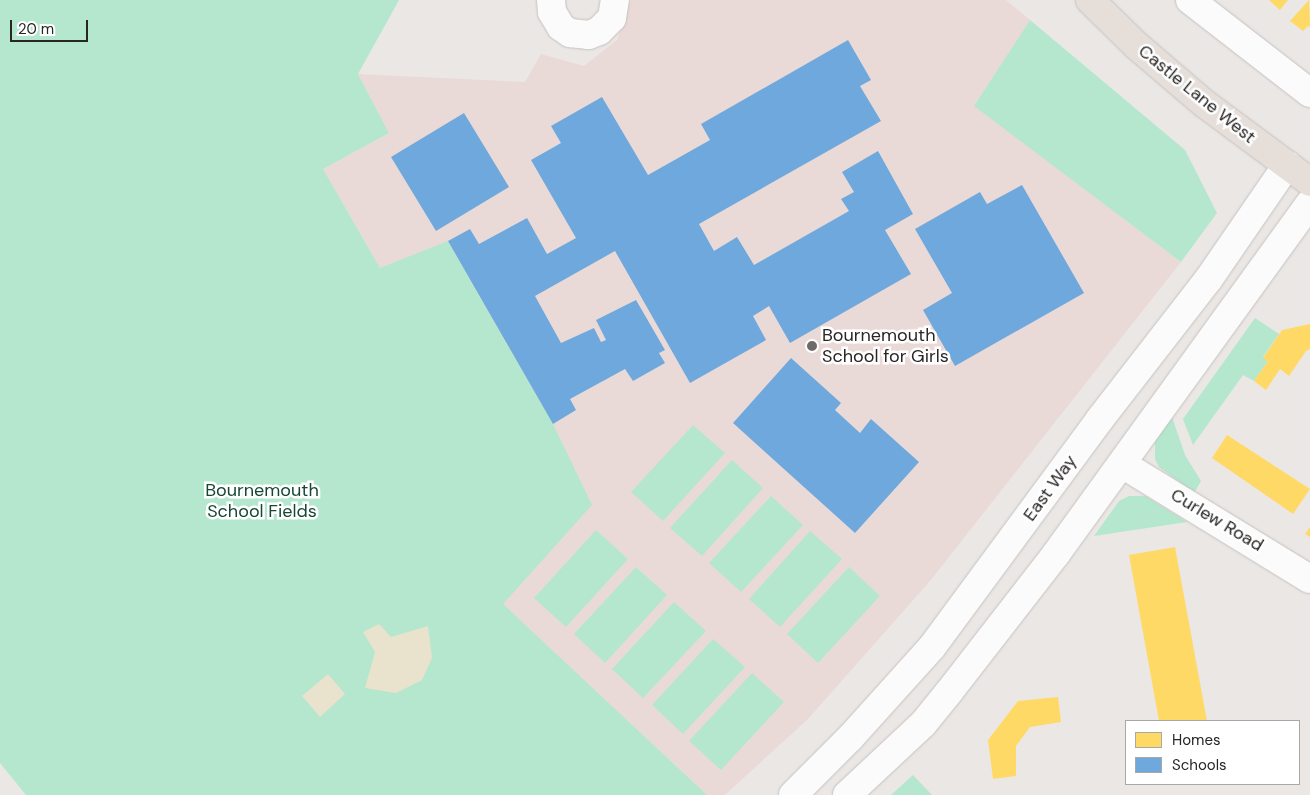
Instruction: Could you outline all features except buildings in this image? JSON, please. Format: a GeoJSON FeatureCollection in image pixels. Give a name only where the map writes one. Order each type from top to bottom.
{"type":"FeatureCollection","features":[{"type":"Feature","properties":{"kind":"main road","name":"Castle Lane West"},"geometry":{"type":"LineString","coordinates":[[1090,0],[1137,46],[1206,104],[1310,182]]}},
{"type":"Feature","properties":{"kind":"street"},"geometry":{"type":"LineString","coordinates":[[551,0],[552,12],[561,27],[578,35],[589,35],[605,27],[614,10],[615,0]]}},
{"type":"Feature","properties":{"kind":"street"},"geometry":{"type":"LineString","coordinates":[[1190,0],[1310,94]]}},
{"type":"Feature","properties":{"kind":"street","name":"East Way"},"geometry":{"type":"LineString","coordinates":[[793,795],[850,738],[932,647],[1100,419],[1208,280],[1286,165]]}},
{"type":"Feature","properties":{"kind":"street"},"geometry":{"type":"LineString","coordinates":[[847,795],[928,718],[1056,554],[1310,203]]}},
{"type":"Feature","properties":{"kind":"street","name":"Curlew Road"},"geometry":{"type":"LineString","coordinates":[[1122,464],[1310,578]]}},
{"type":"Feature","properties":{"kind":"shaded area","name":"Bournemouth School for Girls"},"geometry":{"type":"Polygon","coordinates":[[[631,0],[1006,0],[1030,20],[975,106],[1181,262],[930,581],[808,719],[725,795],[707,795],[502,604],[380,268],[323,169],[389,133],[358,74],[525,82],[541,54],[584,66],[617,40],[631,0]]]}},
{"type":"Feature","properties":{"kind":"green space","name":"Bournemouth School Fields"},"geometry":{"type":"Polygon","coordinates":[[[0,0],[399,0],[358,74],[389,133],[323,169],[380,268],[448,241],[553,424],[592,505],[503,604],[707,795],[26,795],[0,763],[0,0]]]}},
{"type":"Feature","properties":{"kind":"green space"},"geometry":{"type":"Polygon","coordinates":[[[1030,20],[1185,150],[1217,213],[1181,262],[974,106],[1030,20]]]}},
{"type":"Feature","properties":{"kind":"green space"},"geometry":{"type":"Polygon","coordinates":[[[1255,318],[1279,334],[1263,357],[1268,361],[1254,381],[1243,375],[1193,445],[1183,419],[1255,318]]]}},
{"type":"Feature","properties":{"kind":"green space"},"geometry":{"type":"Polygon","coordinates":[[[1172,417],[1185,455],[1201,481],[1194,493],[1159,467],[1155,459],[1155,441],[1172,417]]]}},
{"type":"Feature","properties":{"kind":"green space"},"geometry":{"type":"Polygon","coordinates":[[[693,425],[725,453],[663,521],[631,492],[693,425]]]}},
{"type":"Feature","properties":{"kind":"green space"},"geometry":{"type":"Polygon","coordinates":[[[732,460],[763,488],[702,556],[670,528],[732,460]]]}},
{"type":"Feature","properties":{"kind":"green space"},"geometry":{"type":"Polygon","coordinates":[[[771,496],[803,525],[741,592],[709,563],[771,496]]]}},
{"type":"Feature","properties":{"kind":"green space"},"geometry":{"type":"Polygon","coordinates":[[[1129,496],[1145,496],[1187,522],[1094,536],[1119,501],[1129,496]]]}},
{"type":"Feature","properties":{"kind":"green space"},"geometry":{"type":"Polygon","coordinates":[[[596,530],[628,559],[566,627],[534,598],[596,530]]]}},
{"type":"Feature","properties":{"kind":"green space"},"geometry":{"type":"Polygon","coordinates":[[[810,531],[842,559],[780,627],[749,599],[810,531]]]}},
{"type":"Feature","properties":{"kind":"green space"},"geometry":{"type":"Polygon","coordinates":[[[636,567],[667,595],[605,663],[574,634],[636,567]]]}},
{"type":"Feature","properties":{"kind":"green space"},"geometry":{"type":"Polygon","coordinates":[[[849,567],[880,596],[818,663],[787,634],[849,567]]]}},
{"type":"Feature","properties":{"kind":"green space"},"geometry":{"type":"Polygon","coordinates":[[[674,602],[706,631],[643,698],[612,669],[674,602]]]}},
{"type":"Feature","properties":{"kind":"green space"},"geometry":{"type":"Polygon","coordinates":[[[713,639],[745,667],[683,734],[652,705],[713,639]]]}},
{"type":"Feature","properties":{"kind":"green space"},"geometry":{"type":"Polygon","coordinates":[[[752,673],[784,702],[721,770],[689,741],[752,673]]]}},
{"type":"Feature","properties":{"kind":"green space"},"geometry":{"type":"Polygon","coordinates":[[[913,775],[932,795],[891,795],[913,775]]]}},
{"type":"Feature","properties":{"kind":"sand"},"geometry":{"type":"Polygon","coordinates":[[[379,624],[391,637],[428,626],[432,658],[422,680],[396,693],[365,688],[375,652],[363,632],[379,624]]]}},
{"type":"Feature","properties":{"kind":"sand"},"geometry":{"type":"Polygon","coordinates":[[[328,674],[345,694],[320,717],[302,696],[328,674]]]}},
{"type":"Feature","properties":{"kind":"place","name":"Bournemouth School for Girls"},"geometry":{"type":"Point","coordinates":[812,346]}}]}
